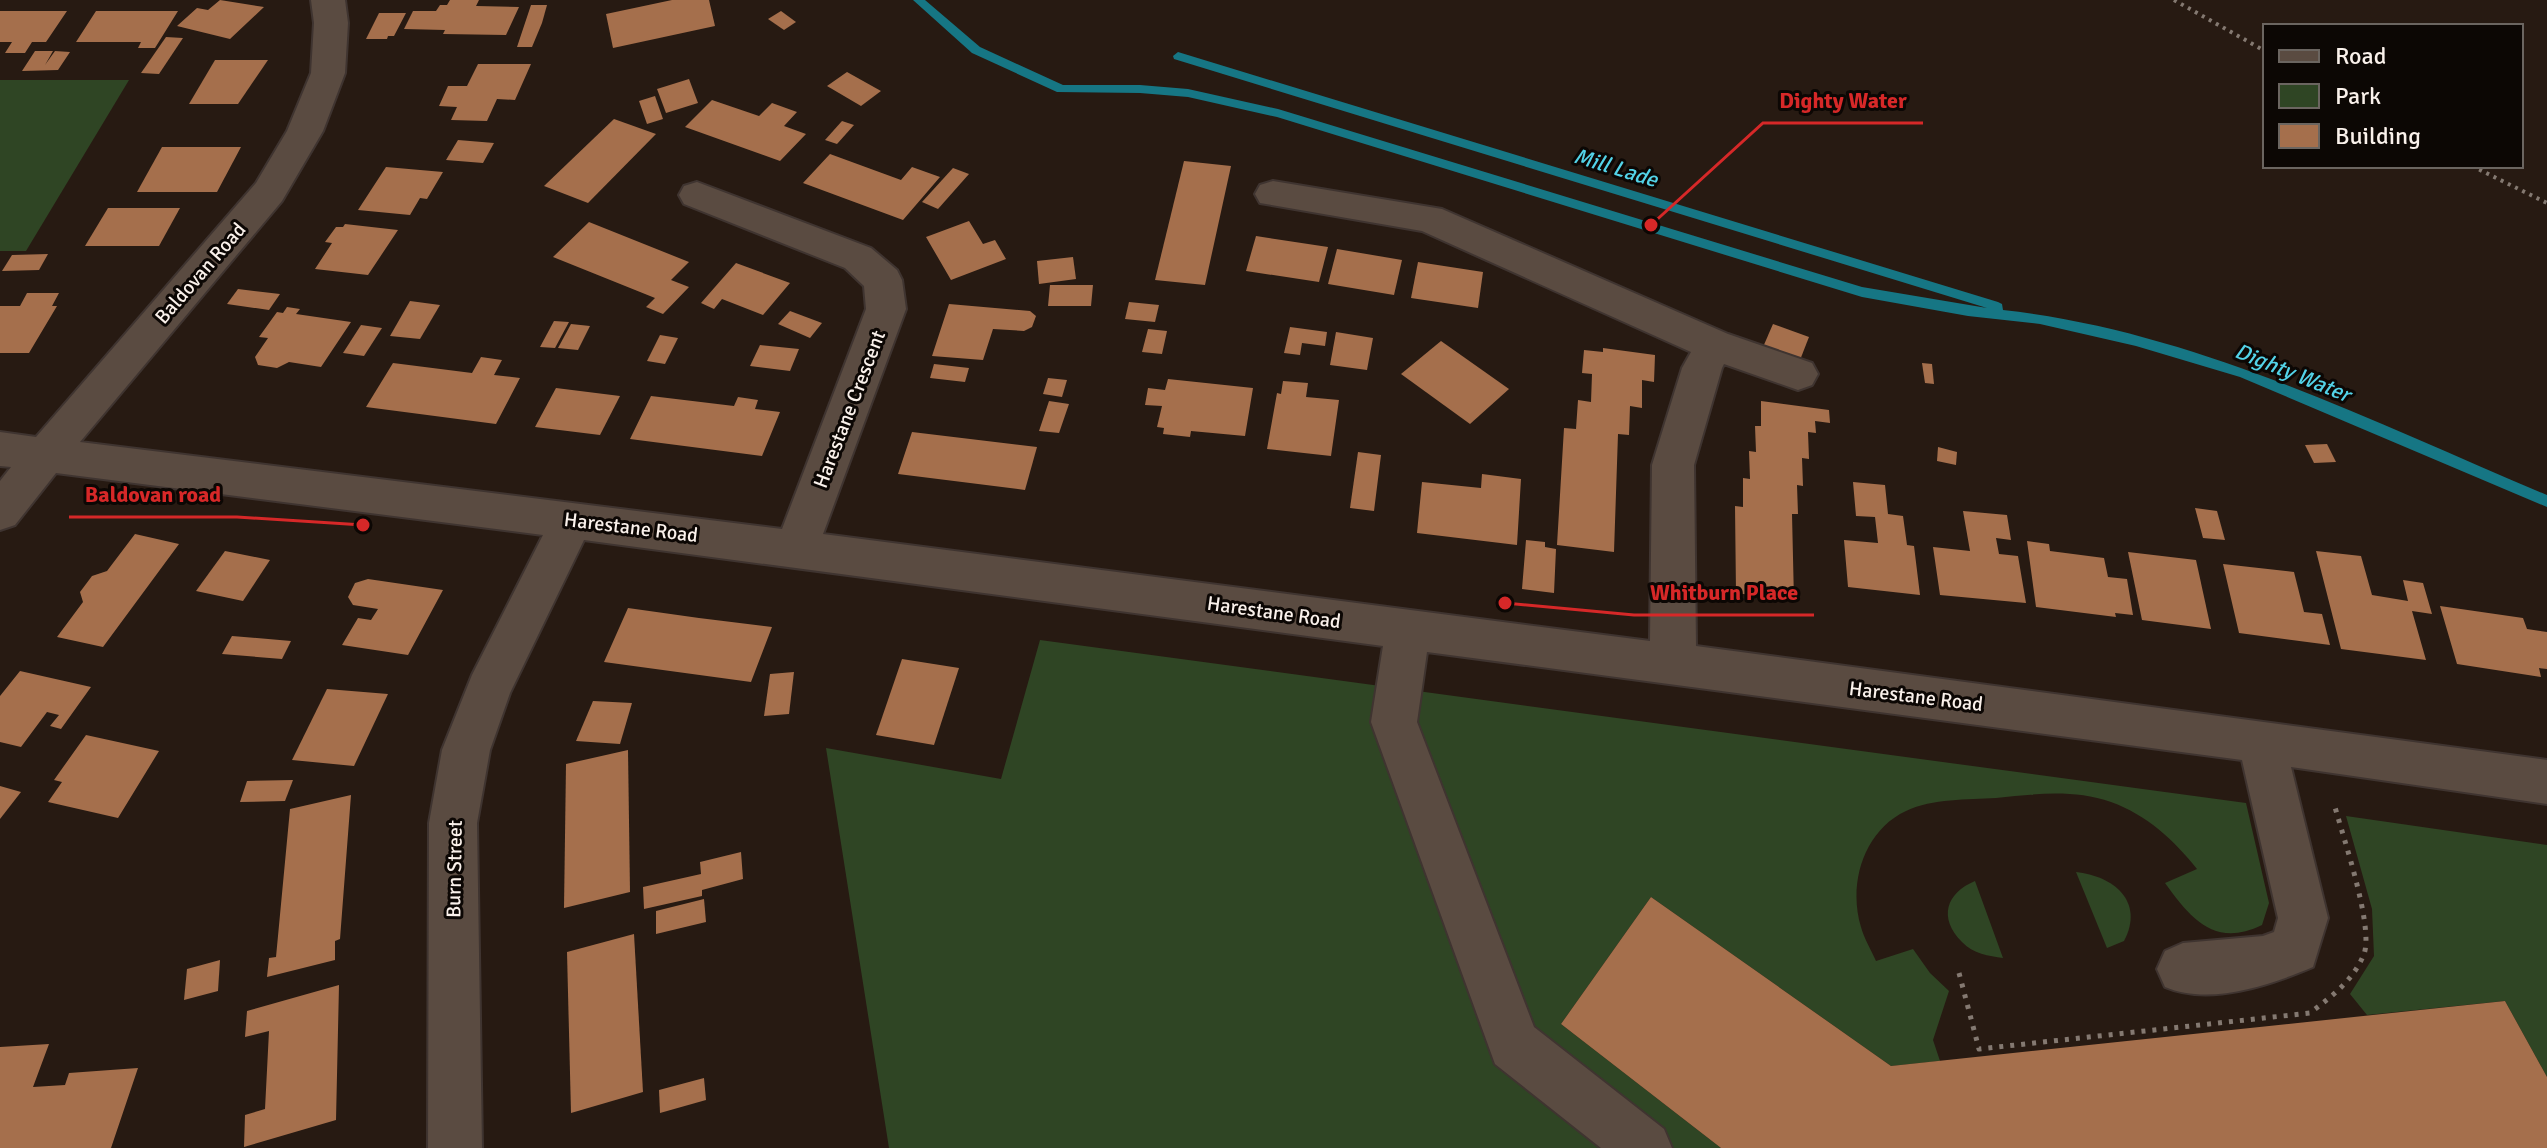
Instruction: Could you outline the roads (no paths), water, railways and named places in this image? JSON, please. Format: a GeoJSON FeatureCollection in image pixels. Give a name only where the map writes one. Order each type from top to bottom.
{"type":"FeatureCollection","features":[{"type":"Feature","properties":{"kind":"street","name":"Baldovan Road"},"geometry":{"type":"LineString","coordinates":[[0,512],[80,412],[269,192],[305,131],[328,73],[331,23],[328,0]]}},
{"type":"Feature","properties":{"kind":"street"},"geometry":{"type":"LineString","coordinates":[[1273,194],[1429,219],[1714,345],[1798,374]]}},
{"type":"Feature","properties":{"kind":"street","name":"Harestane Crescent"},"geometry":{"type":"LineString","coordinates":[[697,195],[858,258],[883,280],[886,309],[796,549]]}},
{"type":"Feature","properties":{"kind":"street"},"geometry":{"type":"LineString","coordinates":[[1673,664],[1673,465],[1702,368],[1714,345]]}},
{"type":"Feature","properties":{"kind":"street","name":"Harestane Road"},"geometry":{"type":"LineString","coordinates":[[0,449],[1408,629],[2261,741],[2547,782]]}},
{"type":"Feature","properties":{"kind":"street","name":"Burn Street"},"geometry":{"type":"LineString","coordinates":[[455,1148],[453,823],[466,750],[488,690],[573,520]]}},
{"type":"Feature","properties":{"kind":"street"},"geometry":{"type":"LineString","coordinates":[[1408,629],[1394,722],[1514,1045],[1645,1148]]}},
{"type":"Feature","properties":{"kind":"street"},"geometry":{"type":"LineString","coordinates":[[2183,969],[2263,962],[2295,949],[2303,918],[2261,741]]}},
{"type":"Feature","properties":{"kind":"waterway","name":"Dighty Water"},"geometry":{"type":"LineString","coordinates":[[918,0],[976,50],[1061,89],[1140,89],[1188,93],[1278,113],[1862,292],[1968,311],[2040,319],[2136,341],[2244,373],[2547,501]]}},
{"type":"Feature","properties":{"kind":"waterway","name":"Mill Lade"},"geometry":{"type":"LineString","coordinates":[[1178,56],[1998,307]]}},
{"type":"Feature","properties":{"kind":"place","name":"Dighty Water"},"geometry":{"type":"Point","coordinates":[1651,225]}},
{"type":"Feature","properties":{"kind":"place","name":"Baldovan road"},"geometry":{"type":"Point","coordinates":[363,525]}},
{"type":"Feature","properties":{"kind":"place","name":"Whitburn Place"},"geometry":{"type":"Point","coordinates":[1505,603]}}]}
